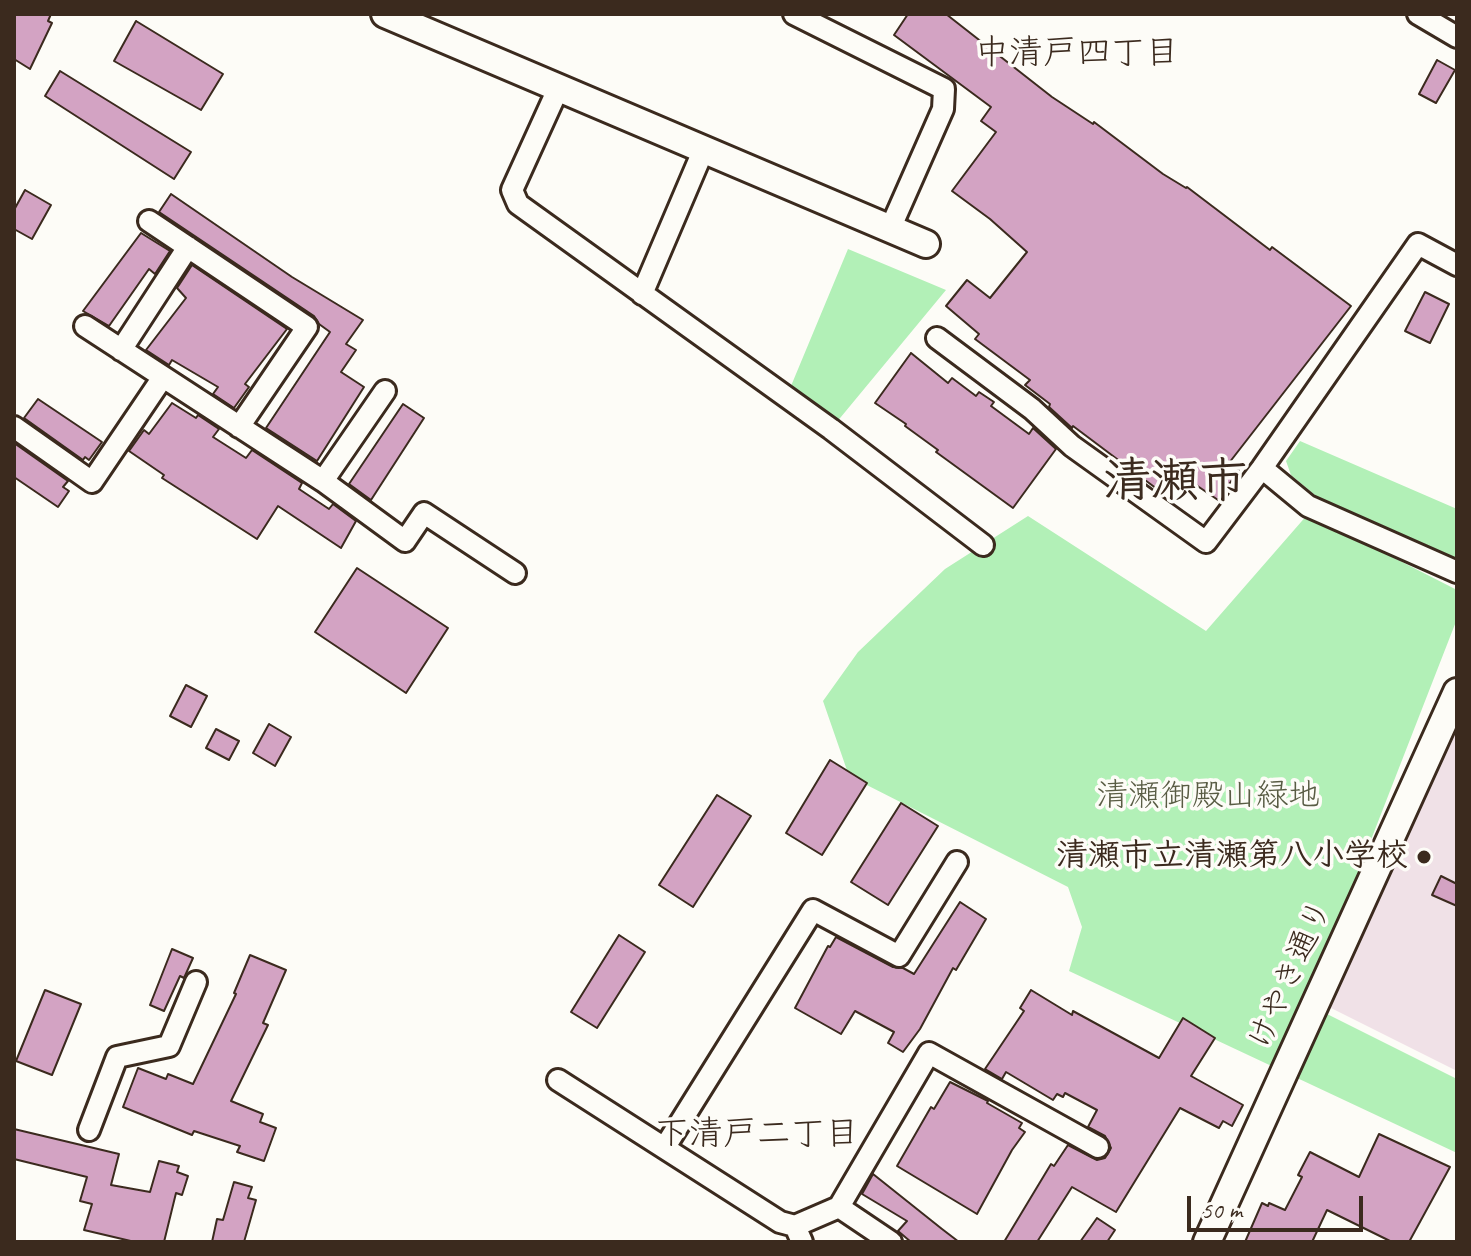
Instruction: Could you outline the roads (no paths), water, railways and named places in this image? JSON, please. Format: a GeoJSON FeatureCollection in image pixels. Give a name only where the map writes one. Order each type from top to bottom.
{"type":"FeatureCollection","features":[{"type":"Feature","properties":{"kind":"street"},"geometry":{"type":"LineString","coordinates":[[385,14],[926,244]]}},
{"type":"Feature","properties":{"kind":"street"},"geometry":{"type":"LineString","coordinates":[[794,14],[944,89],[943,109],[890,229]]}},
{"type":"Feature","properties":{"kind":"street"},"geometry":{"type":"LineString","coordinates":[[1418,14],[1457,37]]}},
{"type":"Feature","properties":{"kind":"street"},"geometry":{"type":"LineString","coordinates":[[558,89],[512,190],[518,204],[831,429],[983,545]]}},
{"type":"Feature","properties":{"kind":"street"},"geometry":{"type":"LineString","coordinates":[[642,294],[703,151]]}},
{"type":"Feature","properties":{"kind":"street"},"geometry":{"type":"LineString","coordinates":[[149,221],[307,327],[239,427]]}},
{"type":"Feature","properties":{"kind":"street"},"geometry":{"type":"LineString","coordinates":[[937,338],[1032,409],[1072,446],[1206,542],[1262,468],[1418,244],[1457,265]]}},
{"type":"Feature","properties":{"kind":"street"},"geometry":{"type":"LineString","coordinates":[[121,350],[188,247]]}},
{"type":"Feature","properties":{"kind":"street"},"geometry":{"type":"LineString","coordinates":[[85,326],[323,481],[405,541],[424,513],[515,573]]}},
{"type":"Feature","properties":{"kind":"street"},"geometry":{"type":"LineString","coordinates":[[14,427],[92,482],[163,377]]}},
{"type":"Feature","properties":{"kind":"street"},"geometry":{"type":"LineString","coordinates":[[323,481],[385,391]]}},
{"type":"Feature","properties":{"kind":"street"},"geometry":{"type":"LineString","coordinates":[[1262,468],[1308,506],[1457,572]]}},
{"type":"Feature","properties":{"kind":"street","name":"けやき通り"},"geometry":{"type":"LineString","coordinates":[[1207,1242],[1457,692]]}},
{"type":"Feature","properties":{"kind":"street"},"geometry":{"type":"LineString","coordinates":[[665,1147],[813,910],[899,956],[957,862]]}},
{"type":"Feature","properties":{"kind":"street"},"geometry":{"type":"LineString","coordinates":[[89,1130],[117,1057],[169,1046],[196,982]]}},
{"type":"Feature","properties":{"kind":"street"},"geometry":{"type":"LineString","coordinates":[[558,1080],[798,1234],[839,1207],[929,1053],[1098,1147]]}},
{"type":"Feature","properties":{"kind":"street"},"geometry":{"type":"LineString","coordinates":[[839,1207],[891,1242]]}},
{"type":"Feature","properties":{"kind":"place","name":"清瀬市立清瀬第八小学校"},"geometry":{"type":"Point","coordinates":[1424,857]}},
{"type":"Feature","properties":{"kind":"district","name":"中清戸四丁目"},"geometry":{"type":"Point","coordinates":[1077,54]}},
{"type":"Feature","properties":{"kind":"district","name":"清瀬市"},"geometry":{"type":"Point","coordinates":[1175,483]}},
{"type":"Feature","properties":{"kind":"district","name":"下清戸二丁目"},"geometry":{"type":"Point","coordinates":[757,1135]}},
{"type":"Feature","properties":{"kind":"park label","name":"清瀬御殿山緑地"},"geometry":{"type":"Point","coordinates":[1208,797]}}]}
